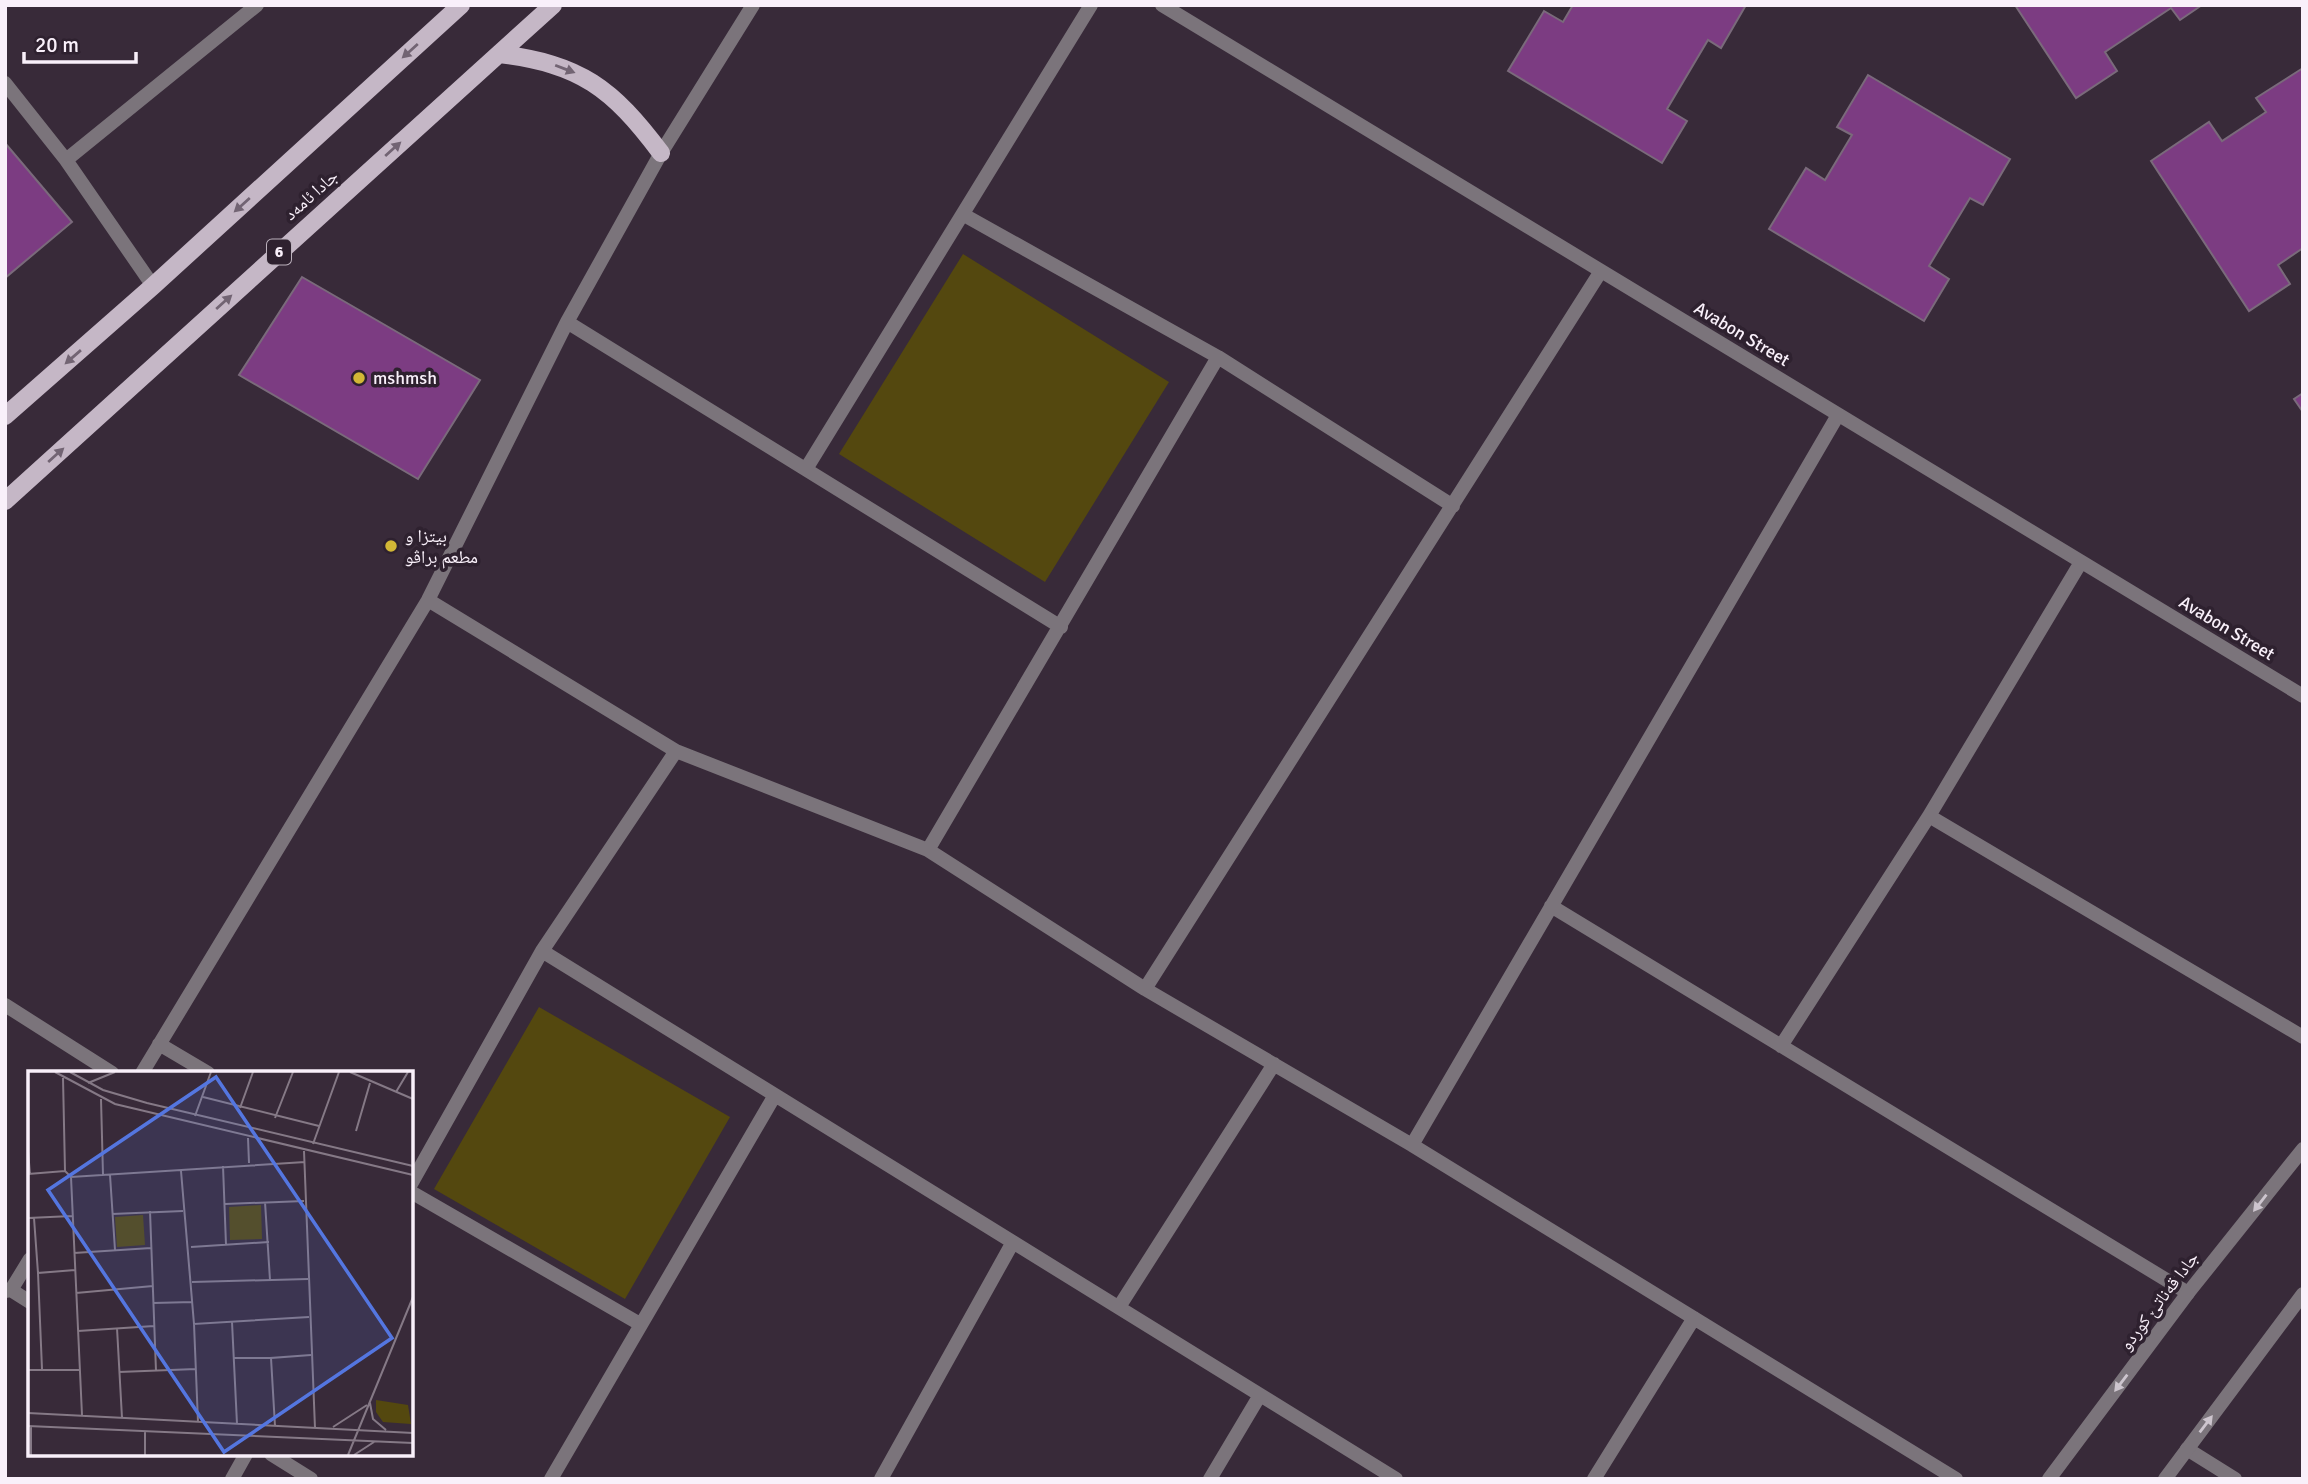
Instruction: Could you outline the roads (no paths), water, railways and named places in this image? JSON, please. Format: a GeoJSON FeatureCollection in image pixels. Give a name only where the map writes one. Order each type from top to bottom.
{"type":"FeatureCollection","features":[{"type":"Feature","properties":{"kind":"main road"},"geometry":{"type":"LineString","coordinates":[[5,416],[153,286],[461,5]]}},
{"type":"Feature","properties":{"kind":"main road","name":"جادا ئامەد"},"geometry":{"type":"LineString","coordinates":[[5,500],[553,5]]}},
{"type":"Feature","properties":{"kind":"main road"},"geometry":{"type":"LineString","coordinates":[[499,54],[537,59],[573,71],[595,84],[634,118],[661,153]]}},
{"type":"Feature","properties":{"kind":"street"},"geometry":{"type":"LineString","coordinates":[[66,160],[257,5]]}},
{"type":"Feature","properties":{"kind":"street"},"geometry":{"type":"LineString","coordinates":[[143,1071],[428,600],[568,322],[661,153],[753,5]]}},
{"type":"Feature","properties":{"kind":"street"},"geometry":{"type":"LineString","coordinates":[[806,469],[1091,5]]}},
{"type":"Feature","properties":{"kind":"street","name":"Avabon Street"},"geometry":{"type":"LineString","coordinates":[[1162,5],[2303,696]]}},
{"type":"Feature","properties":{"kind":"street"},"geometry":{"type":"LineString","coordinates":[[5,83],[66,160],[153,286]]}},
{"type":"Feature","properties":{"kind":"street"},"geometry":{"type":"LineString","coordinates":[[964,215],[1218,357],[1453,506]]}},
{"type":"Feature","properties":{"kind":"street"},"geometry":{"type":"LineString","coordinates":[[1145,989],[1601,271]]}},
{"type":"Feature","properties":{"kind":"street"},"geometry":{"type":"LineString","coordinates":[[568,322],[1061,627]]}},
{"type":"Feature","properties":{"kind":"street"},"geometry":{"type":"LineString","coordinates":[[928,850],[1218,357]]}},
{"type":"Feature","properties":{"kind":"street"},"geometry":{"type":"LineString","coordinates":[[1412,1144],[1838,415]]}},
{"type":"Feature","properties":{"kind":"street"},"geometry":{"type":"LineString","coordinates":[[1781,1046],[1929,816],[2081,562]]}},
{"type":"Feature","properties":{"kind":"street"},"geometry":{"type":"LineString","coordinates":[[428,600],[676,751],[928,850],[1145,989],[1412,1144],[1956,1479]]}},
{"type":"Feature","properties":{"kind":"street"},"geometry":{"type":"LineString","coordinates":[[413,1180],[542,951],[676,751]]}},
{"type":"Feature","properties":{"kind":"street"},"geometry":{"type":"LineString","coordinates":[[1929,816],[2303,1037]]}},
{"type":"Feature","properties":{"kind":"street"},"geometry":{"type":"LineString","coordinates":[[1551,906],[2188,1293]]}},
{"type":"Feature","properties":{"kind":"street"},"geometry":{"type":"LineString","coordinates":[[542,951],[1396,1479]]}},
{"type":"Feature","properties":{"kind":"street"},"geometry":{"type":"LineString","coordinates":[[5,1005],[109,1071]]}},
{"type":"Feature","properties":{"kind":"street"},"geometry":{"type":"LineString","coordinates":[[159,1044],[205,1071]]}},
{"type":"Feature","properties":{"kind":"street"},"geometry":{"type":"LineString","coordinates":[[1119,1307],[1274,1064]]}},
{"type":"Feature","properties":{"kind":"street"},"geometry":{"type":"LineString","coordinates":[[551,1479],[775,1095]]}},
{"type":"Feature","properties":{"kind":"street","name":"جادا قەناتێ کوردو"},"geometry":{"type":"LineString","coordinates":[[2049,1479],[2188,1293],[2303,1149]]}},
{"type":"Feature","properties":{"kind":"street"},"geometry":{"type":"LineString","coordinates":[[413,1193],[640,1324]]}},
{"type":"Feature","properties":{"kind":"street"},"geometry":{"type":"LineString","coordinates":[[881,1479],[1013,1242]]}},
{"type":"Feature","properties":{"kind":"street"},"geometry":{"type":"LineString","coordinates":[[28,1262],[8,1291],[28,1302]]}},
{"type":"Feature","properties":{"kind":"street"},"geometry":{"type":"LineString","coordinates":[[2165,1479],[2303,1294]]}},
{"type":"Feature","properties":{"kind":"street"},"geometry":{"type":"LineString","coordinates":[[1594,1479],[1694,1318]]}},
{"type":"Feature","properties":{"kind":"street"},"geometry":{"type":"LineString","coordinates":[[1210,1479],[1260,1395]]}},
{"type":"Feature","properties":{"kind":"street"},"geometry":{"type":"LineString","coordinates":[[2188,1449],[2235,1479]]}},
{"type":"Feature","properties":{"kind":"street"},"geometry":{"type":"LineString","coordinates":[[232,1479],[245,1456]]}},
{"type":"Feature","properties":{"kind":"street"},"geometry":{"type":"LineString","coordinates":[[274,1456],[311,1479]]}},
{"type":"Feature","properties":{"kind":"place","name":"mshmsh"},"geometry":{"type":"Point","coordinates":[359,378]}},
{"type":"Feature","properties":{"kind":"place","name":"بيتزا و مطعم براڤو"},"geometry":{"type":"Point","coordinates":[391,546]}}]}
